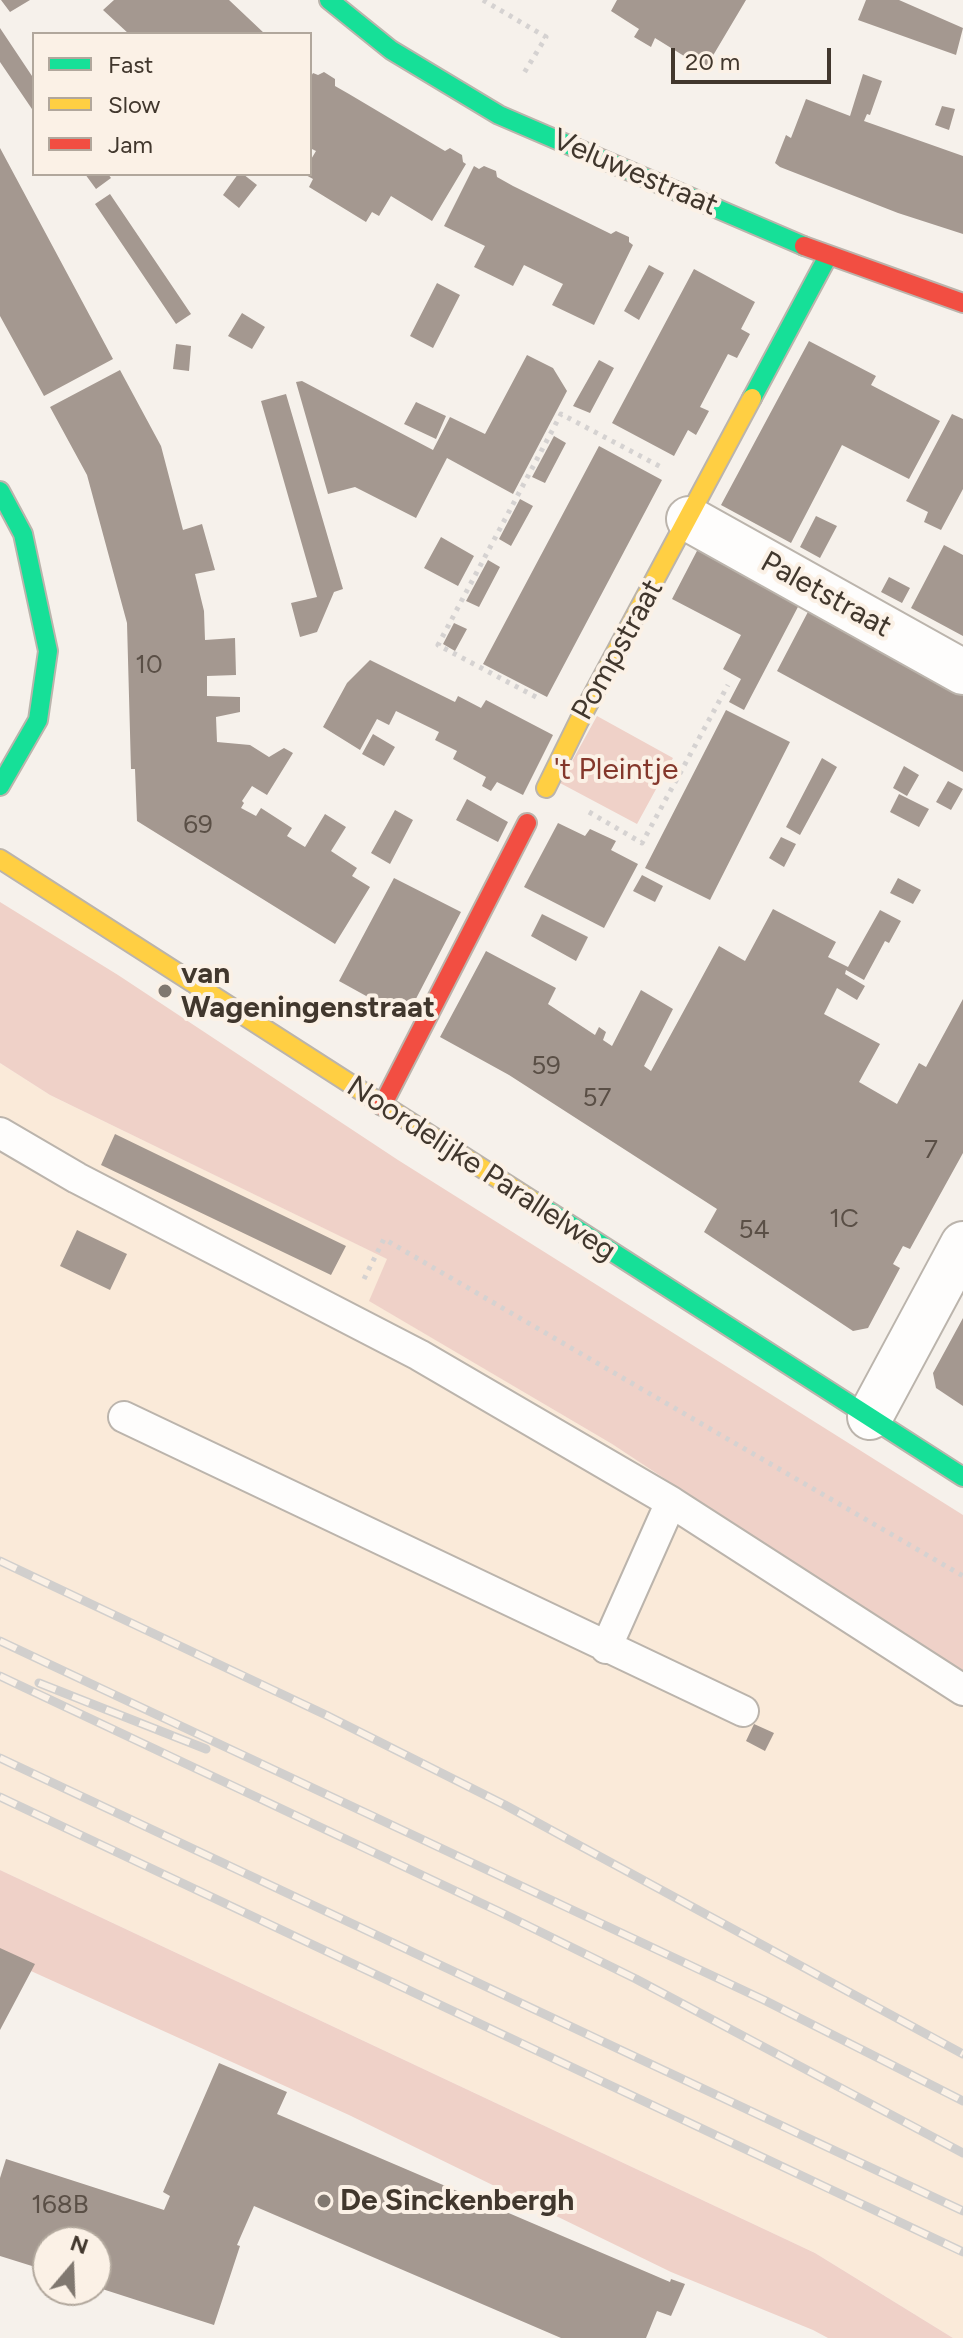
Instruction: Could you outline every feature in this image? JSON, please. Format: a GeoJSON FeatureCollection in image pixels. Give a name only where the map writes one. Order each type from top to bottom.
{"type":"FeatureCollection","features":[{"type":"Feature","properties":{"kind":"street","name":"Veluwestraat"},"geometry":{"type":"LineString","coordinates":[[329,0],[391,50],[499,115],[828,256],[963,303]]}},
{"type":"Feature","properties":{"kind":"street","name":"Pompstraat"},"geometry":{"type":"LineString","coordinates":[[546,788],[579,721],[700,513],[828,256]]}},
{"type":"Feature","properties":{"kind":"street"},"geometry":{"type":"LineString","coordinates":[[0,491],[23,534],[48,651],[38,720],[0,786]]}},
{"type":"Feature","properties":{"kind":"street","name":"Paletstraat"},"geometry":{"type":"LineString","coordinates":[[700,513],[963,672]]}},
{"type":"Feature","properties":{"kind":"street"},"geometry":{"type":"LineString","coordinates":[[382,1106],[527,823]]}},
{"type":"Feature","properties":{"kind":"street","name":"Noordelijke Parallelweg"},"geometry":{"type":"LineString","coordinates":[[0,859],[963,1477]]}},
{"type":"Feature","properties":{"kind":"street"},"geometry":{"type":"LineString","coordinates":[[870,1417],[963,1244]]}},
{"type":"Feature","properties":{"kind":"lane"},"geometry":{"type":"LineString","coordinates":[[0,1133],[77,1178],[419,1355],[671,1502],[963,1690]]}},
{"type":"Feature","properties":{"kind":"lane"},"geometry":{"type":"LineString","coordinates":[[124,1417],[743,1711]]}},
{"type":"Feature","properties":{"kind":"lane"},"geometry":{"type":"LineString","coordinates":[[606,1648],[671,1502]]}},
{"type":"Feature","properties":{"kind":"path"},"geometry":{"type":"LineString","coordinates":[[483,0],[546,37],[499,115]]}},
{"type":"Feature","properties":{"kind":"path"},"geometry":{"type":"LineString","coordinates":[[579,721],[438,645],[561,414],[700,513]]}},
{"type":"Feature","properties":{"kind":"path"},"geometry":{"type":"LineString","coordinates":[[546,788],[642,843],[728,685]]}},
{"type":"Feature","properties":{"kind":"path"},"geometry":{"type":"LineString","coordinates":[[376,1254],[384,1239],[963,1576]]}},
{"type":"Feature","properties":{"kind":"shaded area"},"geometry":{"type":"Polygon","coordinates":[[[0,1063],[50,1095],[388,1259],[370,1301],[612,1444],[929,1653],[963,1682],[963,2338],[953,2338],[815,2253],[0,1870],[0,1063]]]}},
{"type":"Feature","properties":{"kind":"green space","name":"'t Pleintje"},"geometry":{"type":"Polygon","coordinates":[[[597,716],[673,758],[637,824],[560,783],[597,716]]]}},
{"type":"Feature","properties":{"kind":"green space"},"geometry":{"type":"Polygon","coordinates":[[[0,902],[118,975],[398,1160],[963,1515],[963,1682],[929,1653],[612,1444],[369,1301],[387,1259],[50,1095],[0,1063],[0,902]]]}},
{"type":"Feature","properties":{"kind":"green space"},"geometry":{"type":"Polygon","coordinates":[[[0,1870],[815,2253],[953,2338],[828,2338],[671,2272],[349,2115],[0,1957],[0,1870]]]}},
{"type":"Feature","properties":{"kind":"building"},"geometry":{"type":"Polygon","coordinates":[[[1,0],[30,0],[10,12],[1,0]]]}},
{"type":"Feature","properties":{"kind":"building"},"geometry":{"type":"Polygon","coordinates":[[[114,0],[229,0],[263,32],[127,32],[103,10],[114,0]]]}},
{"type":"Feature","properties":{"kind":"building"},"geometry":{"type":"Polygon","coordinates":[[[617,0],[746,0],[705,69],[655,38],[651,47],[634,37],[639,29],[611,11],[617,0]]]}},
{"type":"Feature","properties":{"kind":"building"},"geometry":{"type":"Polygon","coordinates":[[[866,0],[899,0],[963,28],[956,55],[858,20],[866,0]]]}},
{"type":"Feature","properties":{"kind":"building"},"geometry":{"type":"Polygon","coordinates":[[[0,28],[32,76],[32,109],[0,62],[0,28]]]}},
{"type":"Feature","properties":{"kind":"building"},"geometry":{"type":"Polygon","coordinates":[[[324,72],[335,79],[335,86],[445,151],[450,148],[462,155],[466,164],[432,221],[391,196],[379,216],[372,212],[366,222],[309,187],[313,179],[308,176],[312,176],[312,158],[316,151],[312,149],[312,75],[324,72]]]}},
{"type":"Feature","properties":{"kind":"building"},"geometry":{"type":"Polygon","coordinates":[[[863,74],[882,81],[870,115],[867,114],[864,121],[963,156],[963,234],[898,213],[775,163],[786,135],[791,138],[806,99],[850,116],[863,74]]]}},
{"type":"Feature","properties":{"kind":"building"},"geometry":{"type":"Polygon","coordinates":[[[942,106],[955,109],[949,130],[935,125],[942,106]]]}},
{"type":"Feature","properties":{"kind":"building"},"geometry":{"type":"Polygon","coordinates":[[[0,148],[113,359],[44,396],[0,316],[0,148]]]}},
{"type":"Feature","properties":{"kind":"building"},"geometry":{"type":"Polygon","coordinates":[[[474,166],[496,171],[497,177],[513,186],[611,234],[616,231],[629,237],[633,245],[594,325],[552,305],[563,284],[524,265],[513,286],[474,267],[485,246],[444,226],[474,166]]]}},
{"type":"Feature","properties":{"kind":"building"},"geometry":{"type":"Polygon","coordinates":[[[86,176],[110,176],[111,178],[96,189],[86,176]]]}},
{"type":"Feature","properties":{"kind":"building"},"geometry":{"type":"Polygon","coordinates":[[[237,176],[246,176],[257,185],[239,208],[223,195],[237,176]]]}},
{"type":"Feature","properties":{"kind":"building"},"geometry":{"type":"Polygon","coordinates":[[[110,194],[191,314],[176,324],[95,204],[110,194]]]}},
{"type":"Feature","properties":{"kind":"building"},"geometry":{"type":"Polygon","coordinates":[[[649,265],[664,273],[639,320],[624,311],[649,265]]]}},
{"type":"Feature","properties":{"kind":"building"},"geometry":{"type":"Polygon","coordinates":[[[694,269],[755,302],[741,329],[750,334],[737,358],[728,354],[700,407],[709,411],[696,435],[688,430],[674,456],[612,423],[694,269]]]}},
{"type":"Feature","properties":{"kind":"building"},"geometry":{"type":"Polygon","coordinates":[[[437,283],[460,295],[433,348],[410,336],[437,283]]]}},
{"type":"Feature","properties":{"kind":"building"},"geometry":{"type":"Polygon","coordinates":[[[242,313],[265,327],[252,349],[228,336],[242,313]]]}},
{"type":"Feature","properties":{"kind":"building"},"geometry":{"type":"Polygon","coordinates":[[[809,341],[876,376],[871,385],[940,421],[909,479],[842,445],[791,543],[721,505],[809,341]]]}},
{"type":"Feature","properties":{"kind":"building"},"geometry":{"type":"Polygon","coordinates":[[[176,344],[191,346],[189,371],[173,369],[176,344]]]}},
{"type":"Feature","properties":{"kind":"building"},"geometry":{"type":"Polygon","coordinates":[[[527,355],[553,368],[567,391],[513,494],[447,458],[416,518],[355,487],[328,494],[296,382],[302,381],[433,450],[450,417],[485,434],[527,355]]]}},
{"type":"Feature","properties":{"kind":"building"},"geometry":{"type":"Polygon","coordinates":[[[599,360],[614,368],[590,413],[573,406],[599,360]]]}},
{"type":"Feature","properties":{"kind":"building"},"geometry":{"type":"Polygon","coordinates":[[[120,370],[161,446],[183,530],[202,524],[215,570],[195,574],[204,611],[205,640],[235,638],[236,675],[207,676],[207,696],[240,697],[240,712],[216,717],[217,742],[250,745],[269,757],[284,748],[293,753],[267,795],[252,786],[241,808],[256,816],[261,808],[292,828],[287,836],[305,847],[325,814],[346,827],[331,851],[357,868],[352,876],[370,887],[335,944],[137,821],[135,769],[131,769],[127,623],[87,475],[50,407],[120,370]]]}},
{"type":"Feature","properties":{"kind":"building"},"geometry":{"type":"Polygon","coordinates":[[[286,394],[343,589],[334,592],[317,632],[300,637],[291,603],[317,597],[261,401],[286,394]]]}},
{"type":"Feature","properties":{"kind":"building"},"geometry":{"type":"Polygon","coordinates":[[[416,402],[446,416],[436,439],[404,424],[416,402]]]}},
{"type":"Feature","properties":{"kind":"building"},"geometry":{"type":"Polygon","coordinates":[[[952,414],[963,419],[963,489],[941,530],[924,522],[928,512],[906,501],[952,414]]]}},
{"type":"Feature","properties":{"kind":"building"},"geometry":{"type":"Polygon","coordinates":[[[554,436],[566,443],[545,483],[532,477],[554,436]]]}},
{"type":"Feature","properties":{"kind":"building"},"geometry":{"type":"Polygon","coordinates":[[[599,446],[662,480],[547,697],[483,664],[599,446]]]}},
{"type":"Feature","properties":{"kind":"building"},"geometry":{"type":"Polygon","coordinates":[[[520,499],[533,506],[511,546],[499,539],[520,499]]]}},
{"type":"Feature","properties":{"kind":"building"},"geometry":{"type":"Polygon","coordinates":[[[816,516],[837,526],[820,558],[800,547],[816,516]]]}},
{"type":"Feature","properties":{"kind":"building"},"geometry":{"type":"Polygon","coordinates":[[[441,537],[474,556],[458,586],[424,568],[441,537]]]}},
{"type":"Feature","properties":{"kind":"building"},"geometry":{"type":"Polygon","coordinates":[[[944,545],[963,555],[963,636],[911,608],[944,545]]]}},
{"type":"Feature","properties":{"kind":"building"},"geometry":{"type":"Polygon","coordinates":[[[699,547],[800,603],[744,710],[729,702],[741,679],[723,669],[741,635],[672,599],[699,547]]]}},
{"type":"Feature","properties":{"kind":"building"},"geometry":{"type":"Polygon","coordinates":[[[488,560],[500,567],[479,607],[466,601],[488,560]]]}},
{"type":"Feature","properties":{"kind":"building"},"geometry":{"type":"Polygon","coordinates":[[[889,577],[910,588],[902,603],[881,592],[889,577]]]}},
{"type":"Feature","properties":{"kind":"building"},"geometry":{"type":"Polygon","coordinates":[[[810,608],[963,692],[963,772],[777,671],[810,608]]]}},
{"type":"Feature","properties":{"kind":"building"},"geometry":{"type":"Polygon","coordinates":[[[454,623],[467,629],[455,651],[443,644],[454,623]]]}},
{"type":"Feature","properties":{"kind":"building"},"geometry":{"type":"Polygon","coordinates":[[[370,660],[455,702],[458,696],[481,708],[486,700],[553,735],[523,795],[497,782],[491,791],[482,786],[486,777],[453,759],[457,751],[435,740],[439,732],[396,711],[389,725],[377,719],[360,750],[323,727],[347,683],[370,660]]]}},
{"type":"Feature","properties":{"kind":"building"},"geometry":{"type":"Polygon","coordinates":[[[726,710],[790,742],[710,900],[645,868],[726,710]]]}},
{"type":"Feature","properties":{"kind":"building"},"geometry":{"type":"Polygon","coordinates":[[[373,734],[395,747],[384,766],[362,754],[373,734]]]}},
{"type":"Feature","properties":{"kind":"building"},"geometry":{"type":"Polygon","coordinates":[[[822,758],[837,767],[800,835],[786,827],[822,758]]]}},
{"type":"Feature","properties":{"kind":"building"},"geometry":{"type":"Polygon","coordinates":[[[904,766],[919,775],[907,796],[893,788],[904,766]]]}},
{"type":"Feature","properties":{"kind":"building"},"geometry":{"type":"Polygon","coordinates":[[[948,781],[963,789],[951,810],[936,802],[948,781]]]}},
{"type":"Feature","properties":{"kind":"building"},"geometry":{"type":"Polygon","coordinates":[[[899,794],[929,809],[919,827],[890,812],[899,794]]]}},
{"type":"Feature","properties":{"kind":"building"},"geometry":{"type":"Polygon","coordinates":[[[467,799],[508,822],[498,842],[456,820],[467,799]]]}},
{"type":"Feature","properties":{"kind":"building"},"geometry":{"type":"Polygon","coordinates":[[[395,810],[413,820],[390,864],[371,853],[395,810]]]}},
{"type":"Feature","properties":{"kind":"building"},"geometry":{"type":"Polygon","coordinates":[[[558,823],[585,836],[590,829],[616,841],[611,850],[638,864],[604,928],[524,887],[558,823]]]}},
{"type":"Feature","properties":{"kind":"building"},"geometry":{"type":"Polygon","coordinates":[[[781,837],[796,844],[784,867],[769,858],[781,837]]]}},
{"type":"Feature","properties":{"kind":"building"},"geometry":{"type":"Polygon","coordinates":[[[642,875],[663,886],[655,902],[633,891],[642,875]]]}},
{"type":"Feature","properties":{"kind":"building"},"geometry":{"type":"Polygon","coordinates":[[[394,878],[461,912],[406,1018],[339,981],[394,878]]]}},
{"type":"Feature","properties":{"kind":"building"},"geometry":{"type":"Polygon","coordinates":[[[898,878],[921,890],[913,904],[890,893],[898,878]]]}},
{"type":"Feature","properties":{"kind":"building"},"geometry":{"type":"Polygon","coordinates":[[[773,909],[836,942],[828,957],[848,967],[880,910],[901,921],[889,943],[885,941],[864,980],[846,970],[845,974],[865,986],[857,1000],[837,988],[824,1014],[880,1044],[859,1082],[897,1104],[919,1063],[926,1067],[963,999],[963,1153],[910,1249],[903,1246],[893,1264],[900,1268],[868,1328],[853,1331],[704,1232],[717,1209],[509,1075],[440,1037],[486,951],[556,988],[548,1004],[595,1035],[599,1027],[606,1032],[603,1040],[612,1046],[641,990],[673,1009],[644,1066],[651,1071],[719,946],[745,961],[773,909]]]}},
{"type":"Feature","properties":{"kind":"building"},"geometry":{"type":"Polygon","coordinates":[[[542,914],[588,937],[576,961],[531,936],[542,914]]]}},
{"type":"Feature","properties":{"kind":"building"},"geometry":{"type":"Polygon","coordinates":[[[115,1134],[346,1246],[331,1275],[101,1165],[115,1134]]]}},
{"type":"Feature","properties":{"kind":"building"},"geometry":{"type":"Polygon","coordinates":[[[77,1230],[127,1254],[110,1290],[60,1266],[77,1230]]]}},
{"type":"Feature","properties":{"kind":"building"},"geometry":{"type":"Polygon","coordinates":[[[963,1318],[963,1406],[936,1388],[933,1373],[963,1318]]]}},
{"type":"Feature","properties":{"kind":"building"},"geometry":{"type":"Polygon","coordinates":[[[754,1724],[774,1733],[765,1751],[746,1741],[754,1724]]]}},
{"type":"Feature","properties":{"kind":"building"},"geometry":{"type":"Polygon","coordinates":[[[0,1948],[35,1964],[0,2030],[0,1948]]]}},
{"type":"Feature","properties":{"kind":"building","name":"De Sinckenbergh"},"geometry":{"type":"Polygon","coordinates":[[[219,2063],[287,2092],[277,2114],[670,2282],[671,2279],[685,2284],[671,2316],[657,2311],[646,2338],[561,2338],[254,2206],[237,2245],[240,2246],[214,2325],[112,2292],[112,2226],[32,2226],[32,2266],[0,2256],[0,2178],[6,2159],[164,2210],[170,2196],[163,2192],[219,2063]]]}},
{"type":"Feature","properties":{"kind":"railway"},"geometry":{"type":"LineString","coordinates":[[0,1561],[326,1715],[505,1805],[963,2054]]}},
{"type":"Feature","properties":{"kind":"railway"},"geometry":{"type":"LineString","coordinates":[[0,1641],[764,2000],[963,2101]]}},
{"type":"Feature","properties":{"kind":"railway"},"geometry":{"type":"LineString","coordinates":[[0,1676],[636,1979],[963,2153]]}},
{"type":"Feature","properties":{"kind":"railway"},"geometry":{"type":"LineString","coordinates":[[39,1683],[206,1749]]}},
{"type":"Feature","properties":{"kind":"railway"},"geometry":{"type":"LineString","coordinates":[[0,1758],[963,2211]]}},
{"type":"Feature","properties":{"kind":"railway"},"geometry":{"type":"LineString","coordinates":[[0,1797],[963,2252]]}},
{"type":"Feature","properties":{"kind":"traffic: fast"},"geometry":{"type":"LineString","coordinates":[[329,0],[391,50],[499,115],[804,246]]}},
{"type":"Feature","properties":{"kind":"traffic: fast"},"geometry":{"type":"LineString","coordinates":[[752,398],[828,256]]}},
{"type":"Feature","properties":{"kind":"traffic: fast"},"geometry":{"type":"LineString","coordinates":[[0,491],[23,534],[48,651],[38,720],[0,786]]}},
{"type":"Feature","properties":{"kind":"traffic: fast"},"geometry":{"type":"LineString","coordinates":[[533,1201],[963,1477]]}},
{"type":"Feature","properties":{"kind":"traffic: slow"},"geometry":{"type":"LineString","coordinates":[[546,788],[752,398]]}},
{"type":"Feature","properties":{"kind":"traffic: slow"},"geometry":{"type":"LineString","coordinates":[[0,859],[533,1201]]}},
{"type":"Feature","properties":{"kind":"traffic: jam"},"geometry":{"type":"LineString","coordinates":[[804,246],[963,303]]}},
{"type":"Feature","properties":{"kind":"traffic: jam"},"geometry":{"type":"LineString","coordinates":[[382,1106],[527,823]]}},
{"type":"Feature","properties":{"kind":"place","name":"van Wageningenstraat"},"geometry":{"type":"Point","coordinates":[165,991]}},
{"type":"Feature","properties":{"kind":"place","name":"De Sinckenbergh"},"geometry":{"type":"Point","coordinates":[324,2201]}}]}
